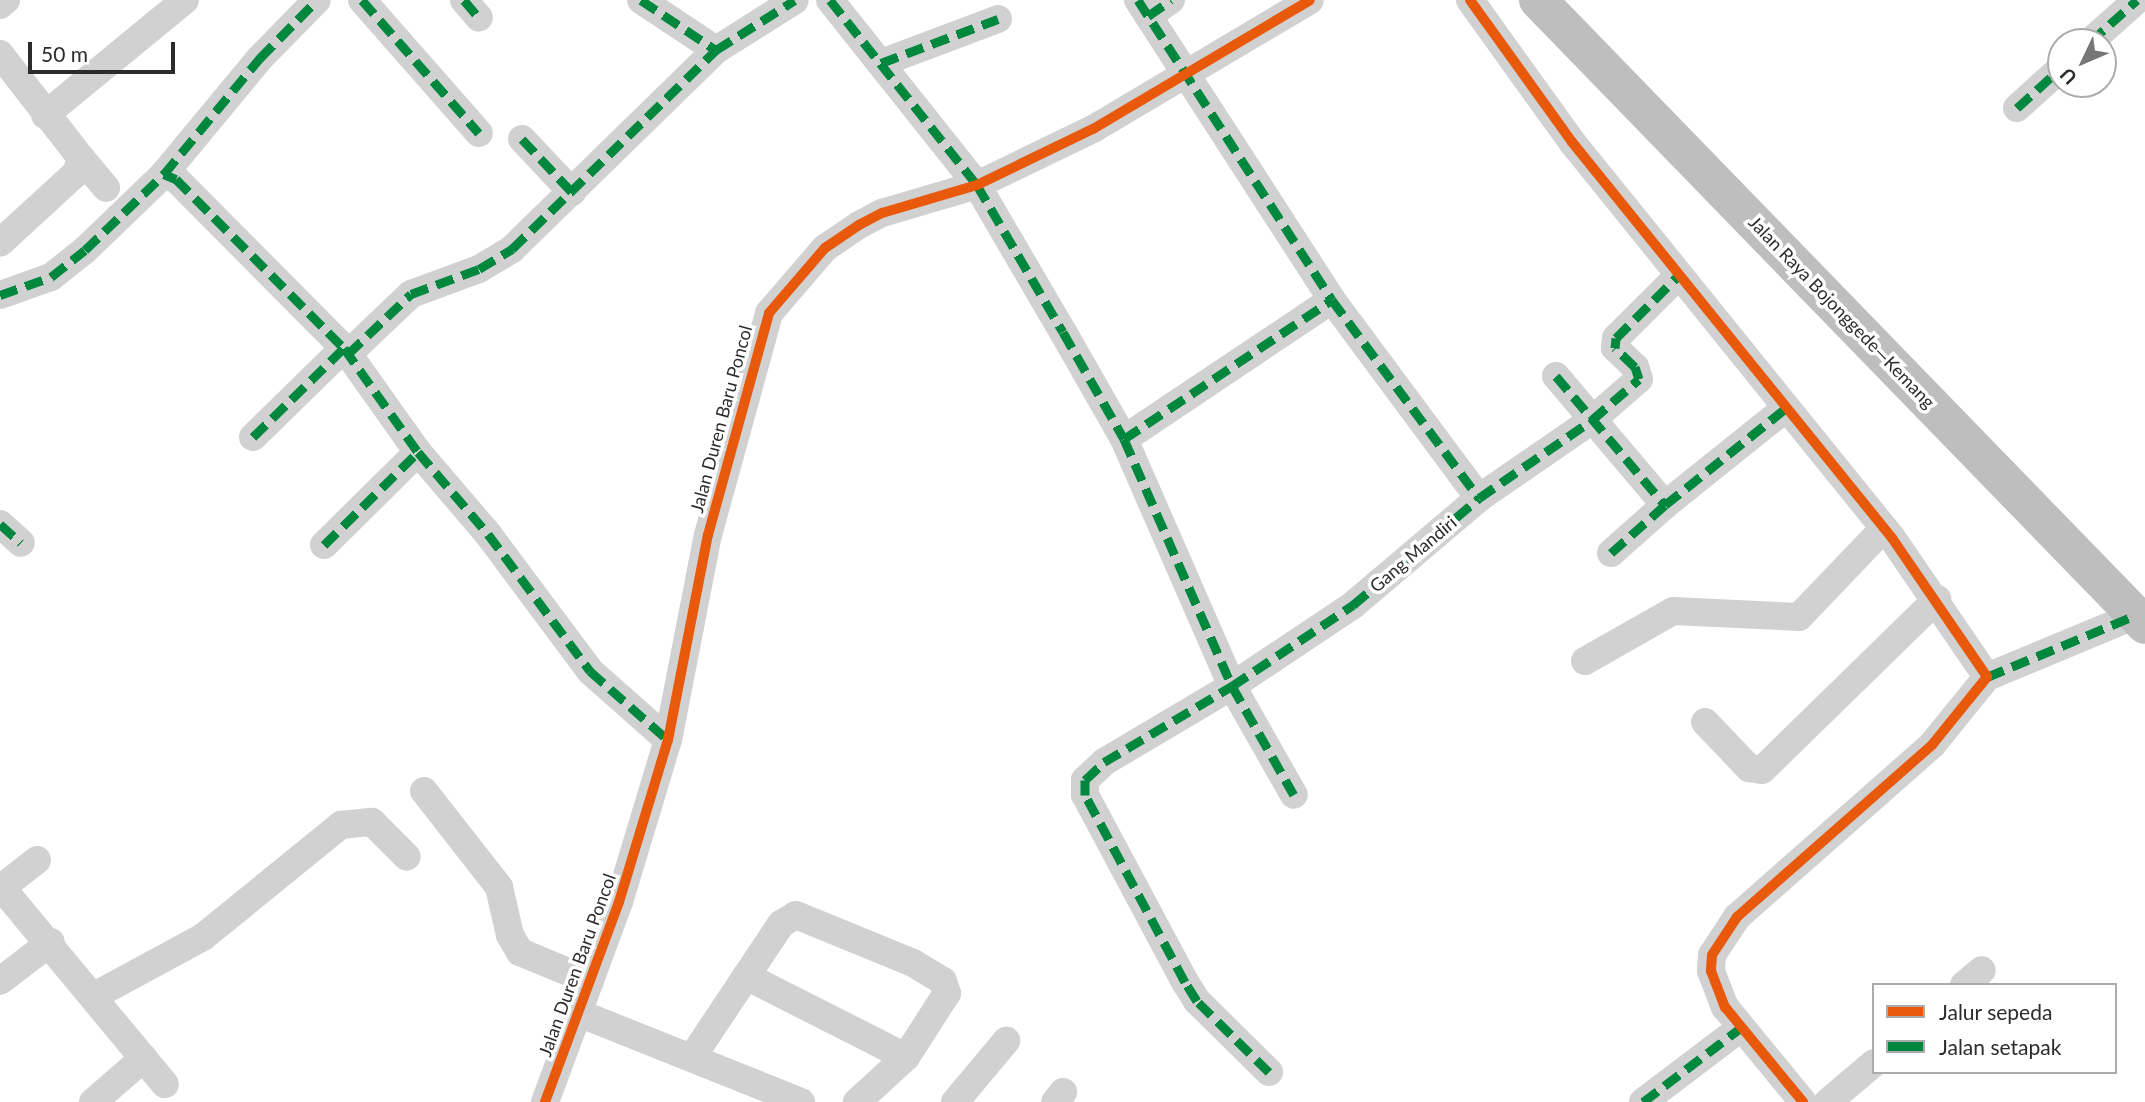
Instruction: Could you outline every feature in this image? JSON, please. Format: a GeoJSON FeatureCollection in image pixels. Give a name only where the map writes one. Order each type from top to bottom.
{"type":"FeatureCollection","features":[{"type":"Feature","properties":{"kind":"highway","name":"Jalan Raya Bojonggede—Kemang"},"geometry":{"type":"LineString","coordinates":[[1538,0],[2140,620]]}},
{"type":"Feature","properties":{"kind":"street"},"geometry":{"type":"LineString","coordinates":[[0,5],[6,0]]}},
{"type":"Feature","properties":{"kind":"street"},"geometry":{"type":"LineString","coordinates":[[45,115],[185,0]]}},
{"type":"Feature","properties":{"kind":"street"},"geometry":{"type":"LineString","coordinates":[[362,0],[479,133]]}},
{"type":"Feature","properties":{"kind":"street"},"geometry":{"type":"LineString","coordinates":[[641,0],[716,50]]}},
{"type":"Feature","properties":{"kind":"street"},"geometry":{"type":"LineString","coordinates":[[253,437],[411,294],[479,269],[512,249],[716,50],[795,0]]}},
{"type":"Feature","properties":{"kind":"street"},"geometry":{"type":"LineString","coordinates":[[830,0],[977,185],[1124,439],[1233,686],[1294,795]]}},
{"type":"Feature","properties":{"kind":"street"},"geometry":{"type":"LineString","coordinates":[[1171,0],[1143,8],[1185,77],[1332,300],[1479,498]]}},
{"type":"Feature","properties":{"kind":"street","name":"Jalan Duren Baru Poncol"},"geometry":{"type":"LineString","coordinates":[[545,1102],[581,1014],[619,902],[668,740],[708,535],[769,313],[825,247],[859,225],[882,213],[977,185],[1093,130],[1310,0]]}},
{"type":"Feature","properties":{"kind":"street"},"geometry":{"type":"LineString","coordinates":[[1470,0],[1557,122],[1785,409],[1884,528],[1937,599],[1987,677]]}},
{"type":"Feature","properties":{"kind":"street"},"geometry":{"type":"LineString","coordinates":[[2106,28],[2137,0]]}},
{"type":"Feature","properties":{"kind":"street"},"geometry":{"type":"LineString","coordinates":[[0,295],[51,277],[164,174],[310,2]]}},
{"type":"Feature","properties":{"kind":"street"},"geometry":{"type":"LineString","coordinates":[[881,63],[998,19]]}},
{"type":"Feature","properties":{"kind":"street"},"geometry":{"type":"LineString","coordinates":[[0,54],[45,115],[106,188]]}},
{"type":"Feature","properties":{"kind":"street"},"geometry":{"type":"LineString","coordinates":[[2017,108],[2047,81]]}},
{"type":"Feature","properties":{"kind":"street"},"geometry":{"type":"LineString","coordinates":[[522,139],[572,192]]}},
{"type":"Feature","properties":{"kind":"street"},"geometry":{"type":"LineString","coordinates":[[0,243],[76,173],[80,158]]}},
{"type":"Feature","properties":{"kind":"street"},"geometry":{"type":"LineString","coordinates":[[164,174],[176,179],[346,351],[418,452],[488,534],[590,671],[668,740]]}},
{"type":"Feature","properties":{"kind":"street","name":"Gang Mandiri"},"geometry":{"type":"LineString","coordinates":[[1269,1072],[1197,1002],[1083,788],[1104,762],[1233,686],[1353,605],[1479,498],[1592,420],[1639,379],[1635,368],[1615,348],[1616,338],[1678,276]]}},
{"type":"Feature","properties":{"kind":"street"},"geometry":{"type":"LineString","coordinates":[[1124,439],[1332,300]]}},
{"type":"Feature","properties":{"kind":"street"},"geometry":{"type":"LineString","coordinates":[[1556,376],[1665,505]]}},
{"type":"Feature","properties":{"kind":"street"},"geometry":{"type":"LineString","coordinates":[[1611,552],[1785,409]]}},
{"type":"Feature","properties":{"kind":"street"},"geometry":{"type":"LineString","coordinates":[[324,545],[418,452]]}},
{"type":"Feature","properties":{"kind":"street"},"geometry":{"type":"LineString","coordinates":[[0,524],[21,543]]}},
{"type":"Feature","properties":{"kind":"street"},"geometry":{"type":"LineString","coordinates":[[1585,661],[1673,611],[1799,617],[1884,528]]}},
{"type":"Feature","properties":{"kind":"street"},"geometry":{"type":"LineString","coordinates":[[1705,722],[1749,768],[1762,770],[1937,599]]}},
{"type":"Feature","properties":{"kind":"street"},"geometry":{"type":"LineString","coordinates":[[1803,1102],[1739,1029],[1711,971],[1712,955],[1721,935],[1932,745],[1987,677],[2140,620]]}},
{"type":"Feature","properties":{"kind":"street"},"geometry":{"type":"LineString","coordinates":[[424,791],[499,887],[510,935],[520,952],[590,981]]}},
{"type":"Feature","properties":{"kind":"street"},"geometry":{"type":"LineString","coordinates":[[94,996],[203,937],[341,825],[372,822],[407,858]]}},
{"type":"Feature","properties":{"kind":"street"},"geometry":{"type":"LineString","coordinates":[[37,860],[1,888],[51,942],[165,1084]]}},
{"type":"Feature","properties":{"kind":"street"},"geometry":{"type":"LineString","coordinates":[[693,1056],[790,915],[914,963],[943,981],[947,993],[906,1057],[857,1102]]}},
{"type":"Feature","properties":{"kind":"street"},"geometry":{"type":"LineString","coordinates":[[0,981],[51,942]]}},
{"type":"Feature","properties":{"kind":"street"},"geometry":{"type":"LineString","coordinates":[[746,976],[906,1057]]}},
{"type":"Feature","properties":{"kind":"street"},"geometry":{"type":"LineString","coordinates":[[581,1014],[693,1056],[802,1102]]}},
{"type":"Feature","properties":{"kind":"street"},"geometry":{"type":"LineString","coordinates":[[1643,1102],[1739,1029]]}},
{"type":"Feature","properties":{"kind":"street"},"geometry":{"type":"LineString","coordinates":[[955,1102],[1006,1041]]}},
{"type":"Feature","properties":{"kind":"street"},"geometry":{"type":"LineString","coordinates":[[93,1102],[144,1058]]}},
{"type":"Feature","properties":{"kind":"street"},"geometry":{"type":"LineString","coordinates":[[1828,1102],[1872,1065]]}},
{"type":"Feature","properties":{"kind":"marked path"},"geometry":{"type":"LineString","coordinates":[[0,295],[51,277],[85,250],[164,174],[260,58],[317,0]]}},
{"type":"Feature","properties":{"kind":"marked path"},"geometry":{"type":"LineString","coordinates":[[362,0],[479,133]]}},
{"type":"Feature","properties":{"kind":"marked path"},"geometry":{"type":"LineString","coordinates":[[464,0],[479,18]]}},
{"type":"Feature","properties":{"kind":"marked path"},"geometry":{"type":"LineString","coordinates":[[641,0],[716,50]]}},
{"type":"Feature","properties":{"kind":"marked path"},"geometry":{"type":"LineString","coordinates":[[348,354],[411,294],[479,269],[512,249],[716,50],[795,0]]}},
{"type":"Feature","properties":{"kind":"marked path"},"geometry":{"type":"LineString","coordinates":[[830,0],[977,185],[1063,332],[1124,439],[1232,686],[1294,795]]}},
{"type":"Feature","properties":{"kind":"marked path"},"geometry":{"type":"LineString","coordinates":[[1138,0],[1332,300]]}},
{"type":"Feature","properties":{"kind":"marked path"},"geometry":{"type":"LineString","coordinates":[[1148,16],[1171,0]]}},
{"type":"Feature","properties":{"kind":"marked path"},"geometry":{"type":"LineString","coordinates":[[2106,28],[2137,0]]}},
{"type":"Feature","properties":{"kind":"marked path"},"geometry":{"type":"LineString","coordinates":[[881,63],[998,19]]}},
{"type":"Feature","properties":{"kind":"marked path"},"geometry":{"type":"LineString","coordinates":[[2017,108],[2047,81]]}},
{"type":"Feature","properties":{"kind":"marked path"},"geometry":{"type":"LineString","coordinates":[[522,139],[572,192]]}},
{"type":"Feature","properties":{"kind":"marked path"},"geometry":{"type":"LineString","coordinates":[[164,174],[176,179],[344,348],[418,452],[488,534],[590,671],[668,740]]}},
{"type":"Feature","properties":{"kind":"marked path"},"geometry":{"type":"LineString","coordinates":[[1269,1072],[1197,1001],[1185,982],[1085,795],[1085,780],[1104,762],[1232,686],[1353,605],[1479,498],[1592,420],[1639,379],[1635,367],[1615,348],[1616,338],[1678,276]]}},
{"type":"Feature","properties":{"kind":"marked path"},"geometry":{"type":"LineString","coordinates":[[1124,439],[1332,300],[1479,498]]}},
{"type":"Feature","properties":{"kind":"marked path"},"geometry":{"type":"LineString","coordinates":[[253,437],[344,348]]}},
{"type":"Feature","properties":{"kind":"marked path"},"geometry":{"type":"LineString","coordinates":[[1556,376],[1665,505],[1785,409]]}},
{"type":"Feature","properties":{"kind":"marked path"},"geometry":{"type":"LineString","coordinates":[[324,545],[418,452]]}},
{"type":"Feature","properties":{"kind":"marked path"},"geometry":{"type":"LineString","coordinates":[[1611,553],[1665,505]]}},
{"type":"Feature","properties":{"kind":"marked path"},"geometry":{"type":"LineString","coordinates":[[0,524],[21,543]]}},
{"type":"Feature","properties":{"kind":"marked path"},"geometry":{"type":"LineString","coordinates":[[1987,677],[2136,615]]}},
{"type":"Feature","properties":{"kind":"marked path"},"geometry":{"type":"LineString","coordinates":[[1643,1102],[1739,1029]]}},
{"type":"Feature","properties":{"kind":"cycle path"},"geometry":{"type":"LineString","coordinates":[[545,1102],[619,902],[668,740],[708,535],[769,313],[825,248],[859,225],[882,213],[977,185],[1093,129],[1310,0]]}},
{"type":"Feature","properties":{"kind":"cycle path"},"geometry":{"type":"LineString","coordinates":[[1470,0],[1572,142],[1892,538],[1987,677],[1932,745],[1737,917],[1712,955],[1711,971],[1725,1007],[1803,1102]]}}]}
